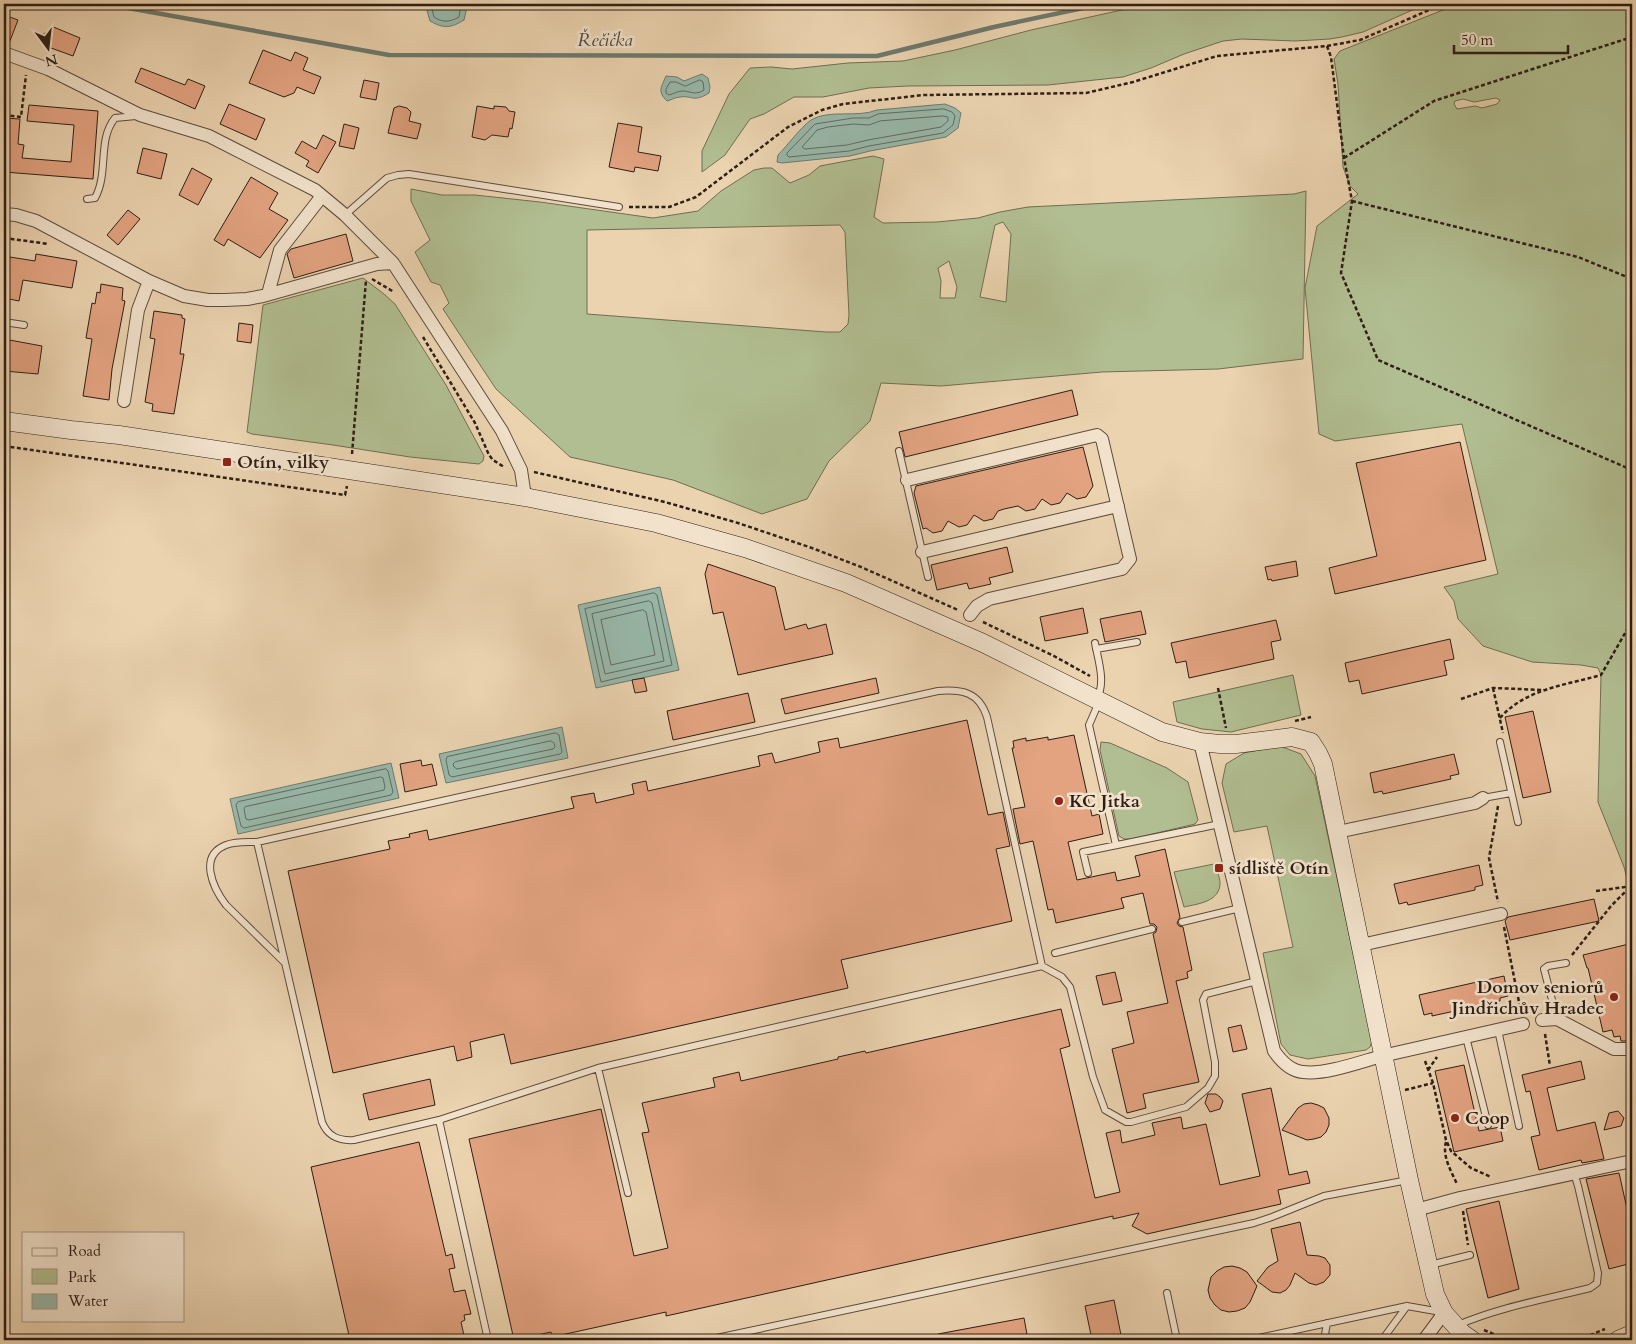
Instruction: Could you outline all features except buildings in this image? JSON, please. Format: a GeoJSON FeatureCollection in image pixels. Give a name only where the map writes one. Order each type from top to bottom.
{"type":"FeatureCollection","features":[{"type":"Feature","properties":{"kind":"street"},"geometry":{"type":"LineString","coordinates":[[4,53],[48,69],[140,115],[209,136],[315,190],[345,215],[393,263],[502,431],[522,470],[525,497]]}},
{"type":"Feature","properties":{"kind":"street"},"geometry":{"type":"LineString","coordinates":[[268,294],[280,250],[322,196]]}},
{"type":"Feature","properties":{"kind":"street"},"geometry":{"type":"LineString","coordinates":[[4,214],[16,215],[36,221],[149,281],[184,296],[208,300],[246,299],[377,264],[393,263]]}},
{"type":"Feature","properties":{"kind":"street"},"geometry":{"type":"LineString","coordinates":[[124,401],[138,310],[149,281]]}},
{"type":"Feature","properties":{"kind":"street"},"geometry":{"type":"LineString","coordinates":[[4,420],[119,435],[525,497],[656,523],[745,548],[846,582],[1099,694],[1162,732],[1200,742],[1236,744],[1292,737],[1303,738],[1311,742],[1323,764],[1342,832],[1361,945],[1409,1180],[1435,1294],[1444,1313],[1462,1333],[1476,1334]]}},
{"type":"Feature","properties":{"kind":"street"},"geometry":{"type":"LineString","coordinates":[[907,480],[1096,435],[1102,439],[1130,560],[1122,569],[989,599],[977,606],[970,615]]}},
{"type":"Feature","properties":{"kind":"street"},"geometry":{"type":"LineString","coordinates":[[922,552],[1118,506]]}},
{"type":"Feature","properties":{"kind":"street"},"geometry":{"type":"LineString","coordinates":[[1200,742],[1274,1050],[1281,1062],[1292,1069],[1303,1072],[1321,1072],[1523,1024]]}},
{"type":"Feature","properties":{"kind":"street"},"geometry":{"type":"LineString","coordinates":[[1342,832],[1474,803],[1483,798]]}},
{"type":"Feature","properties":{"kind":"street"},"geometry":{"type":"LineString","coordinates":[[1361,945],[1501,914]]}},
{"type":"Feature","properties":{"kind":"street"},"geometry":{"type":"LineString","coordinates":[[1542,1020],[1557,1020],[1614,1049],[1632,1049]]}},
{"type":"Feature","properties":{"kind":"street"},"geometry":{"type":"LineString","coordinates":[[1416,1210],[1460,1198],[1632,1161]]}},
{"type":"Feature","properties":{"kind":"street"},"geometry":{"type":"LineString","coordinates":[[1424,1340],[1444,1313]]}},
{"type":"Feature","properties":{"kind":"street"},"geometry":{"type":"LineString","coordinates":[[1618,1340],[1632,1334]]}},
{"type":"Feature","properties":{"kind":"lane"},"geometry":{"type":"LineString","coordinates":[[87,199],[95,198],[102,181],[108,126],[115,118],[140,115]]}},
{"type":"Feature","properties":{"kind":"lane"},"geometry":{"type":"LineString","coordinates":[[345,215],[387,178],[398,174],[409,174],[619,206]]}},
{"type":"Feature","properties":{"kind":"lane"},"geometry":{"type":"LineString","coordinates":[[4,322],[24,325]]}},
{"type":"Feature","properties":{"kind":"lane"},"geometry":{"type":"LineString","coordinates":[[900,451],[928,577]]}},
{"type":"Feature","properties":{"kind":"lane"},"geometry":{"type":"LineString","coordinates":[[961,633],[970,615]]}},
{"type":"Feature","properties":{"kind":"lane"},"geometry":{"type":"LineString","coordinates":[[1116,845],[1089,725],[1099,694],[1096,646],[1137,642]]}},
{"type":"Feature","properties":{"kind":"lane"},"geometry":{"type":"LineString","coordinates":[[285,962],[219,896],[211,877],[212,860],[220,848],[234,843],[257,842],[938,691],[962,692],[977,699],[987,717],[1042,966]]}},
{"type":"Feature","properties":{"kind":"lane"},"geometry":{"type":"LineString","coordinates":[[1500,742],[1518,822]]}},
{"type":"Feature","properties":{"kind":"lane"},"geometry":{"type":"LineString","coordinates":[[1483,798],[1511,792]]}},
{"type":"Feature","properties":{"kind":"lane"},"geometry":{"type":"LineString","coordinates":[[1088,873],[1083,852],[1220,824]]}},
{"type":"Feature","properties":{"kind":"lane"},"geometry":{"type":"LineString","coordinates":[[257,842],[322,1122],[328,1134],[339,1140],[354,1140],[439,1120],[598,1068],[1042,966],[1062,977],[1070,987],[1093,1077],[1105,1110],[1126,1122],[1131,1122],[1186,1107],[1208,1088],[1215,1076],[1215,1062],[1203,1000],[1206,994],[1257,981]]}},
{"type":"Feature","properties":{"kind":"lane"},"geometry":{"type":"LineString","coordinates":[[1182,922],[1240,908]]}},
{"type":"Feature","properties":{"kind":"lane"},"geometry":{"type":"LineString","coordinates":[[1055,953],[1152,930]]}},
{"type":"Feature","properties":{"kind":"lane"},"geometry":{"type":"LineString","coordinates":[[1557,1020],[1544,970],[1548,966],[1566,963]]}},
{"type":"Feature","properties":{"kind":"lane"},"geometry":{"type":"LineString","coordinates":[[1498,1030],[1519,1126]]}},
{"type":"Feature","properties":{"kind":"lane"},"geometry":{"type":"LineString","coordinates":[[1466,1037],[1488,1124]]}},
{"type":"Feature","properties":{"kind":"lane"},"geometry":{"type":"LineString","coordinates":[[598,1068],[628,1193]]}},
{"type":"Feature","properties":{"kind":"lane"},"geometry":{"type":"LineString","coordinates":[[439,1120],[488,1340]]}},
{"type":"Feature","properties":{"kind":"lane"},"geometry":{"type":"LineString","coordinates":[[1456,1326],[1504,1309],[1590,1288],[1597,1283],[1598,1272],[1574,1173]]}},
{"type":"Feature","properties":{"kind":"lane"},"geometry":{"type":"LineString","coordinates":[[707,1340],[1254,1223],[1324,1196],[1409,1180]]}},
{"type":"Feature","properties":{"kind":"lane"},"geometry":{"type":"LineString","coordinates":[[1428,1266],[1470,1255]]}},
{"type":"Feature","properties":{"kind":"lane"},"geometry":{"type":"LineString","coordinates":[[1167,1292],[1176,1340]]}},
{"type":"Feature","properties":{"kind":"lane"},"geometry":{"type":"LineString","coordinates":[[1382,1340],[1407,1306]]}},
{"type":"Feature","properties":{"kind":"lane"},"geometry":{"type":"LineString","coordinates":[[1249,1340],[1407,1306],[1444,1313]]}},
{"type":"Feature","properties":{"kind":"lane"},"geometry":{"type":"LineString","coordinates":[[1324,1340],[1327,1323]]}},
{"type":"Feature","properties":{"kind":"path"},"geometry":{"type":"LineString","coordinates":[[619,206],[669,207],[696,197],[788,127],[822,110],[843,104],[924,95],[1086,93],[1133,82],[1217,56],[1326,46],[1360,40],[1443,4]]}},
{"type":"Feature","properties":{"kind":"path"},"geometry":{"type":"LineString","coordinates":[[1344,158],[1434,101],[1632,37]]}},
{"type":"Feature","properties":{"kind":"path"},"geometry":{"type":"LineString","coordinates":[[1326,46],[1331,57],[1344,158],[1352,200],[1341,273],[1378,360],[1632,470]]}},
{"type":"Feature","properties":{"kind":"path"},"geometry":{"type":"LineString","coordinates":[[4,115],[21,117],[28,61]]}},
{"type":"Feature","properties":{"kind":"path"},"geometry":{"type":"LineString","coordinates":[[1352,200],[1578,257],[1632,279]]}},
{"type":"Feature","properties":{"kind":"path"},"geometry":{"type":"LineString","coordinates":[[367,276],[394,292]]}},
{"type":"Feature","properties":{"kind":"path"},"geometry":{"type":"LineString","coordinates":[[420,332],[475,422],[492,460],[504,466],[522,470]]}},
{"type":"Feature","properties":{"kind":"path"},"geometry":{"type":"LineString","coordinates":[[970,615],[1054,656],[1099,694]]}},
{"type":"Feature","properties":{"kind":"path"},"geometry":{"type":"LineString","coordinates":[[1493,688],[1500,718],[1509,708],[1522,699],[1545,690],[1601,675],[1632,620]]}},
{"type":"Feature","properties":{"kind":"path"},"geometry":{"type":"LineString","coordinates":[[1218,688],[1228,736]]}},
{"type":"Feature","properties":{"kind":"path"},"geometry":{"type":"LineString","coordinates":[[1461,699],[1493,688],[1545,690]]}},
{"type":"Feature","properties":{"kind":"path"},"geometry":{"type":"LineString","coordinates":[[1500,795],[1489,858],[1523,1024]]}},
{"type":"Feature","properties":{"kind":"path"},"geometry":{"type":"LineString","coordinates":[[1596,891],[1631,887]]}},
{"type":"Feature","properties":{"kind":"path"},"geometry":{"type":"LineString","coordinates":[[1566,963],[1611,906],[1631,887]]}},
{"type":"Feature","properties":{"kind":"path"},"geometry":{"type":"LineString","coordinates":[[1542,1020],[1550,1066]]}},
{"type":"Feature","properties":{"kind":"path"},"geometry":{"type":"LineString","coordinates":[[1428,1070],[1433,1083],[1446,1140],[1451,1151],[1466,1164],[1511,1187]]}},
{"type":"Feature","properties":{"kind":"path"},"geometry":{"type":"LineString","coordinates":[[1404,1090],[1433,1083]]}},
{"type":"Feature","properties":{"kind":"path"},"geometry":{"type":"LineString","coordinates":[[1446,1140],[1447,1161],[1457,1185]]}},
{"type":"Feature","properties":{"kind":"path"},"geometry":{"type":"LineString","coordinates":[[1460,1198],[1470,1255]]}},
{"type":"Feature","properties":{"kind":"path"},"geometry":{"type":"LineString","coordinates":[[1476,1334],[1508,1340]]}},
{"type":"Feature","properties":{"kind":"green space"},"geometry":{"type":"Polygon","coordinates":[[[1149,4],[1426,4],[1363,32],[1330,39],[1295,41],[1242,39],[1223,41],[1123,77],[1048,85],[869,88],[823,97],[794,97],[764,114],[750,119],[725,155],[702,172],[702,151],[729,94],[750,68],[792,69],[848,63],[903,61],[1149,4]]]}},
{"type":"Feature","properties":{"kind":"green space"},"geometry":{"type":"Polygon","coordinates":[[[1458,4],[1632,4],[1632,896],[1624,867],[1598,802],[1601,675],[1598,668],[1532,662],[1483,646],[1458,619],[1454,601],[1444,587],[1498,574],[1462,424],[1335,441],[1319,434],[1305,288],[1317,226],[1358,194],[1350,186],[1343,167],[1338,84],[1334,59],[1340,51],[1458,4]],[[1496,98],[1474,102],[1463,99],[1455,101],[1454,104],[1457,109],[1475,106],[1482,108],[1497,104],[1500,100],[1496,98]]]}},
{"type":"Feature","properties":{"kind":"green space"},"geometry":{"type":"Polygon","coordinates":[[[873,156],[884,159],[874,217],[883,223],[937,222],[978,218],[1028,207],[1294,194],[1306,191],[1303,359],[1218,369],[1102,372],[941,386],[881,383],[870,421],[829,461],[807,499],[762,514],[673,480],[570,457],[496,389],[443,309],[449,303],[440,285],[431,282],[415,252],[430,240],[411,201],[411,189],[442,195],[475,195],[540,202],[653,218],[698,211],[721,191],[754,170],[772,168],[790,183],[809,175],[820,166],[873,156]],[[1003,222],[995,225],[980,297],[1006,302],[1011,234],[1003,222]],[[840,225],[587,230],[587,314],[826,332],[840,332],[848,324],[845,232],[840,225]],[[949,261],[938,268],[941,281],[940,298],[955,298],[957,287],[949,261]]]}},
{"type":"Feature","properties":{"kind":"green space"},"geometry":{"type":"Polygon","coordinates":[[[363,278],[395,304],[446,385],[484,456],[483,461],[479,464],[410,457],[247,432],[263,305],[363,278]]]}},
{"type":"Feature","properties":{"kind":"green space"},"geometry":{"type":"Polygon","coordinates":[[[1293,675],[1301,715],[1231,732],[1202,729],[1177,722],[1173,702],[1293,675]]]}},
{"type":"Feature","properties":{"kind":"green space"},"geometry":{"type":"Polygon","coordinates":[[[1101,742],[1110,743],[1167,768],[1188,782],[1198,820],[1195,824],[1131,839],[1124,839],[1119,836],[1100,750],[1101,742]]]}},
{"type":"Feature","properties":{"kind":"green space"},"geometry":{"type":"Polygon","coordinates":[[[1280,746],[1301,754],[1315,776],[1372,1041],[1370,1047],[1366,1050],[1308,1059],[1290,1055],[1281,1044],[1263,953],[1293,947],[1267,826],[1234,832],[1222,783],[1226,764],[1244,753],[1280,746]]]}},
{"type":"Feature","properties":{"kind":"green space"},"geometry":{"type":"Polygon","coordinates":[[[1214,864],[1220,883],[1216,894],[1207,901],[1184,907],[1174,872],[1214,864]]]}},
{"type":"Feature","properties":{"kind":"water"},"geometry":{"type":"Polygon","coordinates":[[[430,4],[465,4],[467,7],[464,20],[455,25],[443,26],[435,24],[430,21],[426,7],[430,4]]]}},
{"type":"Feature","properties":{"kind":"water"},"geometry":{"type":"Polygon","coordinates":[[[702,74],[708,78],[710,87],[709,93],[704,96],[699,98],[678,97],[667,101],[662,95],[661,87],[666,76],[677,77],[684,81],[702,74]]]}},
{"type":"Feature","properties":{"kind":"water"},"geometry":{"type":"Polygon","coordinates":[[[945,104],[961,113],[958,128],[946,137],[850,156],[777,162],[778,155],[807,123],[818,117],[945,104]]]}},
{"type":"Feature","properties":{"kind":"water"},"geometry":{"type":"Polygon","coordinates":[[[660,587],[679,670],[596,688],[578,605],[660,587]]]}},
{"type":"Feature","properties":{"kind":"water"},"geometry":{"type":"Polygon","coordinates":[[[562,727],[568,758],[446,783],[439,754],[562,727]]]}},
{"type":"Feature","properties":{"kind":"water"},"geometry":{"type":"Polygon","coordinates":[[[391,763],[399,798],[238,834],[230,799],[391,763]]]}},
{"type":"Feature","properties":{"kind":"waterway","name":"Řečička"},"geometry":{"type":"LineString","coordinates":[[106,4],[389,55],[877,56],[994,27],[1102,4]]}},
{"type":"Feature","properties":{"kind":"place","name":"Otín, vilky"},"geometry":{"type":"Point","coordinates":[227,462]}},
{"type":"Feature","properties":{"kind":"place","name":"KC Jitka"},"geometry":{"type":"Point","coordinates":[1059,801]}},
{"type":"Feature","properties":{"kind":"place","name":"sídliště Otín"},"geometry":{"type":"Point","coordinates":[1219,868]}},
{"type":"Feature","properties":{"kind":"place","name":"Domov seniorů Jindřichův Hradec"},"geometry":{"type":"Point","coordinates":[1614,997]}},
{"type":"Feature","properties":{"kind":"place","name":"Coop"},"geometry":{"type":"Point","coordinates":[1455,1118]}}]}
